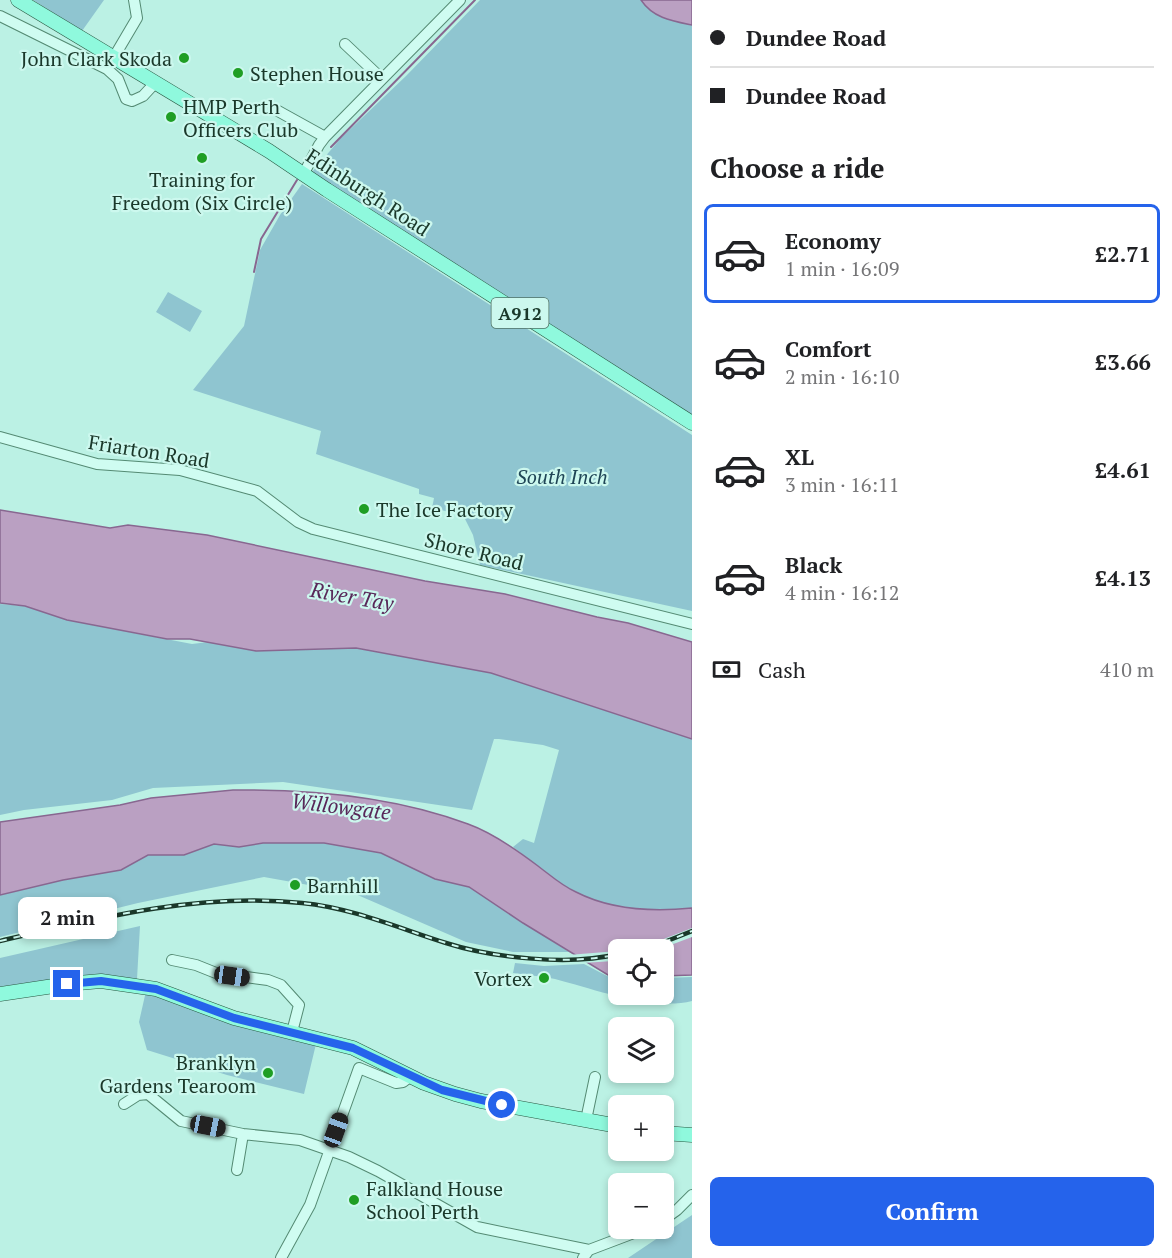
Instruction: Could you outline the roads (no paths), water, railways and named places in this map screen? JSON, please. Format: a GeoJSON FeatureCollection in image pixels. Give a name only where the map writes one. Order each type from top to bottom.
{"type":"FeatureCollection","features":[{"type":"Feature","properties":{"kind":"main road","name":"Edinburgh Road"},"geometry":{"type":"LineString","coordinates":[[18,0],[304,173],[327,190],[692,423]]}},
{"type":"Feature","properties":{"kind":"main road"},"geometry":{"type":"LineString","coordinates":[[0,994],[101,981],[156,989],[234,1018],[353,1048],[442,1090],[481,1101],[608,1124]]}},
{"type":"Feature","properties":{"kind":"main road"},"geometry":{"type":"LineString","coordinates":[[674,1134],[692,1135]]}},
{"type":"Feature","properties":{"kind":"street"},"geometry":{"type":"LineString","coordinates":[[114,57],[137,18],[135,0]]}},
{"type":"Feature","properties":{"kind":"street"},"geometry":{"type":"LineString","coordinates":[[304,173],[318,145],[325,137],[460,0]]}},
{"type":"Feature","properties":{"kind":"street"},"geometry":{"type":"LineString","coordinates":[[0,15],[107,69],[118,79],[126,99],[132,102],[141,98],[155,82]]}},
{"type":"Feature","properties":{"kind":"street"},"geometry":{"type":"LineString","coordinates":[[345,44],[382,80]]}},
{"type":"Feature","properties":{"kind":"street"},"geometry":{"type":"LineString","coordinates":[[278,111],[325,137]]}},
{"type":"Feature","properties":{"kind":"street","name":"Friarton Road"},"geometry":{"type":"LineString","coordinates":[[0,437],[97,464],[180,470],[257,491]]}},
{"type":"Feature","properties":{"kind":"street","name":"Shore Road"},"geometry":{"type":"LineString","coordinates":[[257,491],[298,522],[313,529],[692,624]]}},
{"type":"Feature","properties":{"kind":"street"},"geometry":{"type":"LineString","coordinates":[[172,960],[196,965],[216,974],[268,980],[281,985],[299,1005],[292,1032]]}},
{"type":"Feature","properties":{"kind":"street"},"geometry":{"type":"LineString","coordinates":[[281,1258],[310,1205],[359,1068],[396,1083],[411,1077]]}},
{"type":"Feature","properties":{"kind":"street"},"geometry":{"type":"LineString","coordinates":[[586,1120],[595,1077]]}},
{"type":"Feature","properties":{"kind":"street"},"geometry":{"type":"LineString","coordinates":[[124,1104],[138,1095],[148,1094],[181,1121],[243,1134],[300,1140],[378,1171],[477,1227],[586,1254],[621,1239]]}},
{"type":"Feature","properties":{"kind":"street"},"geometry":{"type":"LineString","coordinates":[[237,1170],[243,1134]]}},
{"type":"Feature","properties":{"kind":"street"},"geometry":{"type":"LineString","coordinates":[[674,1212],[692,1195]]}},
{"type":"Feature","properties":{"kind":"water"},"geometry":{"type":"Polygon","coordinates":[[[641,0],[692,0],[692,25],[657,15],[641,0]]]}},
{"type":"Feature","properties":{"kind":"water","name":"River Tay"},"geometry":{"type":"Polygon","coordinates":[[[0,510],[110,528],[128,525],[207,535],[425,581],[505,594],[628,623],[692,642],[692,739],[491,673],[356,648],[256,651],[190,639],[167,639],[67,620],[25,606],[0,603],[0,510]]]}},
{"type":"Feature","properties":{"kind":"water","name":"Willowgate"},"geometry":{"type":"Polygon","coordinates":[[[233,790],[292,791],[352,796],[440,814],[487,832],[566,887],[589,898],[632,908],[662,910],[692,908],[692,975],[674,976],[674,939],[608,939],[608,975],[469,887],[435,879],[381,853],[324,843],[263,843],[239,847],[214,844],[184,855],[148,855],[121,870],[63,880],[0,895],[0,822],[120,805],[151,798],[233,790]]]}},
{"type":"Feature","properties":{"kind":"waterway"},"geometry":{"type":"LineString","coordinates":[[331,147],[475,0]]}},
{"type":"Feature","properties":{"kind":"waterway"},"geometry":{"type":"LineString","coordinates":[[254,272],[261,239],[297,180]]}},
{"type":"Feature","properties":{"kind":"railway"},"geometry":{"type":"LineString","coordinates":[[0,941],[150,909],[226,901],[264,901],[302,903],[339,909],[446,943],[486,953],[555,960],[608,956]]}},
{"type":"Feature","properties":{"kind":"railway"},"geometry":{"type":"LineString","coordinates":[[672,939],[692,931]]}},
{"type":"Feature","properties":{"kind":"place","name":"John Clark Skoda"},"geometry":{"type":"Point","coordinates":[184,58]}},
{"type":"Feature","properties":{"kind":"place","name":"Stephen House"},"geometry":{"type":"Point","coordinates":[238,73]}},
{"type":"Feature","properties":{"kind":"place","name":"HMP Perth Officers Club"},"geometry":{"type":"Point","coordinates":[171,117]}},
{"type":"Feature","properties":{"kind":"place","name":"Training for Freedom (Six Circle)"},"geometry":{"type":"Point","coordinates":[202,158]}},
{"type":"Feature","properties":{"kind":"place","name":"The Ice Factory"},"geometry":{"type":"Point","coordinates":[364,509]}},
{"type":"Feature","properties":{"kind":"place","name":"Barnhill"},"geometry":{"type":"Point","coordinates":[295,885]}},
{"type":"Feature","properties":{"kind":"place","name":"Vortex"},"geometry":{"type":"Point","coordinates":[544,978]}},
{"type":"Feature","properties":{"kind":"place","name":"Branklyn Gardens Tearoom"},"geometry":{"type":"Point","coordinates":[268,1073]}},
{"type":"Feature","properties":{"kind":"place","name":"Falkland House School Perth"},"geometry":{"type":"Point","coordinates":[354,1200]}},
{"type":"Feature","properties":{"kind":"park label","name":"South Inch"},"geometry":{"type":"Point","coordinates":[562,476]}}]}
